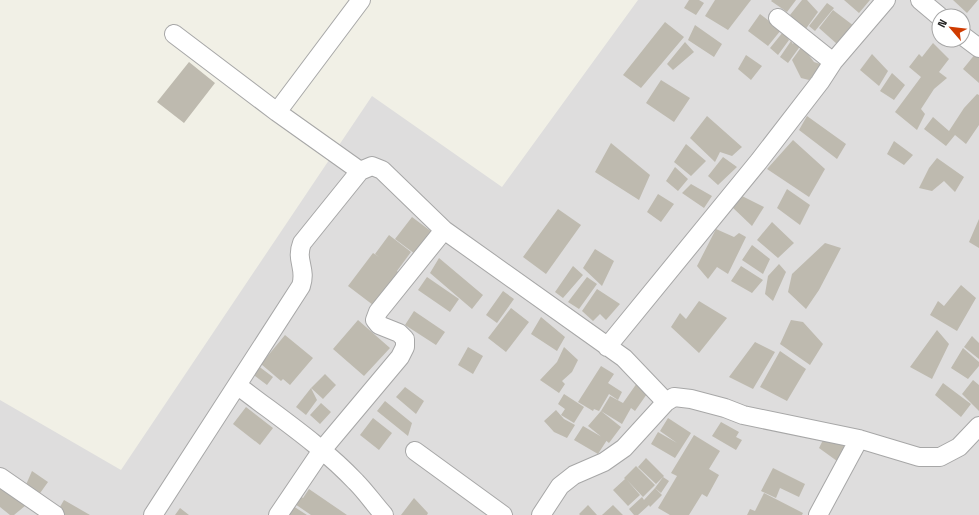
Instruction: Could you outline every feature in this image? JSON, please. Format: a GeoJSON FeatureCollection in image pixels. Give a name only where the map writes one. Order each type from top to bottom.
{"type":"FeatureCollection","features":[{"type":"Feature","properties":{"kind":"street"},"geometry":{"type":"LineString","coordinates":[[278,112],[362,0]]}},
{"type":"Feature","properties":{"kind":"street"},"geometry":{"type":"LineString","coordinates":[[607,347],[759,161],[820,82],[832,62],[886,0]]}},
{"type":"Feature","properties":{"kind":"street"},"geometry":{"type":"LineString","coordinates":[[920,0],[931,9]]}},
{"type":"Feature","properties":{"kind":"street"},"geometry":{"type":"LineString","coordinates":[[778,18],[832,62]]}},
{"type":"Feature","properties":{"kind":"street"},"geometry":{"type":"LineString","coordinates":[[174,34],[360,171]]}},
{"type":"Feature","properties":{"kind":"street"},"geometry":{"type":"LineString","coordinates":[[152,515],[301,286],[304,278],[299,255],[302,243],[360,171],[372,166],[382,170],[444,230],[624,358],[666,402]]}},
{"type":"Feature","properties":{"kind":"street"},"geometry":{"type":"LineString","coordinates":[[278,515],[322,450],[400,357],[405,347],[405,339],[398,333],[379,325],[375,320],[378,312],[444,230]]}},
{"type":"Feature","properties":{"kind":"street"},"geometry":{"type":"LineString","coordinates":[[237,385],[322,450],[356,482],[384,515]]}},
{"type":"Feature","properties":{"kind":"street"},"geometry":{"type":"LineString","coordinates":[[541,515],[560,486],[574,475],[604,462],[624,448],[666,402],[674,397],[691,399],[725,408],[743,415],[860,439],[919,457],[940,457],[959,447],[979,426]]}},
{"type":"Feature","properties":{"kind":"street"},"geometry":{"type":"LineString","coordinates":[[818,515],[860,439]]}},
{"type":"Feature","properties":{"kind":"street"},"geometry":{"type":"LineString","coordinates":[[415,451],[503,515]]}},
{"type":"Feature","properties":{"kind":"street"},"geometry":{"type":"LineString","coordinates":[[0,477],[55,515]]}},
{"type":"Feature","properties":{"kind":"shaded area"},"geometry":{"type":"Polygon","coordinates":[[[638,0],[979,0],[979,515],[0,515],[0,400],[121,470],[372,96],[502,187],[638,0]]]}},
{"type":"Feature","properties":{"kind":"building"},"geometry":{"type":"Polygon","coordinates":[[[689,0],[699,0],[704,3],[696,15],[684,8],[689,0]]]}},
{"type":"Feature","properties":{"kind":"building"},"geometry":{"type":"Polygon","coordinates":[[[715,0],[751,0],[728,30],[705,16],[715,0]]]}},
{"type":"Feature","properties":{"kind":"building"},"geometry":{"type":"Polygon","coordinates":[[[796,0],[787,12],[771,1],[796,0]]]}},
{"type":"Feature","properties":{"kind":"building"},"geometry":{"type":"Polygon","coordinates":[[[802,0],[807,0],[818,12],[805,30],[790,15],[802,0]]]}},
{"type":"Feature","properties":{"kind":"building"},"geometry":{"type":"Polygon","coordinates":[[[844,0],[870,0],[859,13],[844,0]]]}},
{"type":"Feature","properties":{"kind":"building"},"geometry":{"type":"Polygon","coordinates":[[[953,0],[978,0],[971,8],[962,8],[953,0]]]}},
{"type":"Feature","properties":{"kind":"building"},"geometry":{"type":"Polygon","coordinates":[[[827,3],[834,8],[815,31],[809,26],[827,3]]]}},
{"type":"Feature","properties":{"kind":"building"},"geometry":{"type":"Polygon","coordinates":[[[833,10],[854,26],[837,44],[819,28],[833,10]]]}},
{"type":"Feature","properties":{"kind":"building"},"geometry":{"type":"Polygon","coordinates":[[[760,14],[781,30],[768,46],[748,31],[760,14]]]}},
{"type":"Feature","properties":{"kind":"building"},"geometry":{"type":"Polygon","coordinates":[[[665,22],[684,37],[641,88],[623,75],[665,22]]]}},
{"type":"Feature","properties":{"kind":"building"},"geometry":{"type":"Polygon","coordinates":[[[695,25],[722,44],[714,57],[688,40],[695,25]]]}},
{"type":"Feature","properties":{"kind":"building"},"geometry":{"type":"Polygon","coordinates":[[[783,32],[789,40],[778,55],[770,48],[783,32]]]}},
{"type":"Feature","properties":{"kind":"building"},"geometry":{"type":"Polygon","coordinates":[[[791,41],[793,44],[795,41],[801,45],[788,63],[780,57],[791,41]]]}},
{"type":"Feature","properties":{"kind":"building"},"geometry":{"type":"Polygon","coordinates":[[[685,42],[694,52],[673,70],[667,64],[685,42]]]}},
{"type":"Feature","properties":{"kind":"building"},"geometry":{"type":"Polygon","coordinates":[[[802,46],[814,62],[823,65],[809,80],[801,78],[792,60],[802,46]]]}},
{"type":"Feature","properties":{"kind":"building"},"geometry":{"type":"Polygon","coordinates":[[[931,46],[931,48],[938,48],[949,59],[939,72],[947,78],[934,89],[921,109],[925,114],[917,130],[895,112],[921,77],[909,67],[919,54],[922,57],[931,46]]]}},
{"type":"Feature","properties":{"kind":"building"},"geometry":{"type":"Polygon","coordinates":[[[976,53],[979,55],[979,83],[963,69],[976,53]]]}},
{"type":"Feature","properties":{"kind":"building"},"geometry":{"type":"Polygon","coordinates":[[[872,54],[888,71],[879,86],[860,70],[872,54]]]}},
{"type":"Feature","properties":{"kind":"building"},"geometry":{"type":"Polygon","coordinates":[[[746,55],[762,66],[751,80],[738,69],[746,55]]]}},
{"type":"Feature","properties":{"kind":"building"},"geometry":{"type":"Polygon","coordinates":[[[189,62],[215,83],[184,123],[157,102],[189,62]]]}},
{"type":"Feature","properties":{"kind":"building"},"geometry":{"type":"Polygon","coordinates":[[[892,73],[905,85],[894,100],[880,91],[892,73]]]}},
{"type":"Feature","properties":{"kind":"building"},"geometry":{"type":"Polygon","coordinates":[[[661,80],[690,98],[674,122],[646,103],[661,80]]]}},
{"type":"Feature","properties":{"kind":"building"},"geometry":{"type":"Polygon","coordinates":[[[977,94],[979,95],[979,125],[966,144],[955,135],[946,146],[924,129],[933,117],[949,131],[964,108],[977,94]]]}},
{"type":"Feature","properties":{"kind":"building"},"geometry":{"type":"Polygon","coordinates":[[[707,116],[742,147],[732,156],[720,152],[715,162],[690,138],[707,116]]]}},
{"type":"Feature","properties":{"kind":"building"},"geometry":{"type":"Polygon","coordinates":[[[807,116],[846,144],[837,159],[799,130],[807,116]]]}},
{"type":"Feature","properties":{"kind":"building"},"geometry":{"type":"Polygon","coordinates":[[[793,140],[825,169],[809,197],[767,169],[793,140]]]}},
{"type":"Feature","properties":{"kind":"building"},"geometry":{"type":"Polygon","coordinates":[[[894,141],[913,155],[904,165],[887,154],[894,141]]]}},
{"type":"Feature","properties":{"kind":"building"},"geometry":{"type":"Polygon","coordinates":[[[611,143],[650,175],[639,200],[595,172],[611,143]]]}},
{"type":"Feature","properties":{"kind":"building"},"geometry":{"type":"Polygon","coordinates":[[[686,144],[706,161],[691,176],[674,162],[686,144]]]}},
{"type":"Feature","properties":{"kind":"building"},"geometry":{"type":"Polygon","coordinates":[[[723,157],[737,167],[718,185],[708,176],[723,157]]]}},
{"type":"Feature","properties":{"kind":"building"},"geometry":{"type":"Polygon","coordinates":[[[937,158],[964,177],[955,192],[944,181],[932,191],[919,188],[929,168],[937,158]]]}},
{"type":"Feature","properties":{"kind":"building"},"geometry":{"type":"Polygon","coordinates":[[[675,167],[688,179],[678,191],[666,181],[675,167]]]}},
{"type":"Feature","properties":{"kind":"building"},"geometry":{"type":"Polygon","coordinates":[[[691,184],[712,196],[704,208],[682,193],[691,184]]]}},
{"type":"Feature","properties":{"kind":"building"},"geometry":{"type":"Polygon","coordinates":[[[787,189],[810,205],[800,225],[777,208],[787,189]]]}},
{"type":"Feature","properties":{"kind":"building"},"geometry":{"type":"Polygon","coordinates":[[[658,194],[674,204],[661,222],[647,212],[658,194]]]}},
{"type":"Feature","properties":{"kind":"building"},"geometry":{"type":"Polygon","coordinates":[[[740,195],[764,207],[752,226],[731,206],[740,195]]]}},
{"type":"Feature","properties":{"kind":"building"},"geometry":{"type":"Polygon","coordinates":[[[558,209],[581,225],[546,274],[523,257],[558,209]]]}},
{"type":"Feature","properties":{"kind":"building"},"geometry":{"type":"Polygon","coordinates":[[[412,217],[436,235],[419,257],[395,239],[412,217]]]}},
{"type":"Feature","properties":{"kind":"building"},"geometry":{"type":"Polygon","coordinates":[[[979,219],[979,248],[969,242],[979,219]]]}},
{"type":"Feature","properties":{"kind":"building"},"geometry":{"type":"Polygon","coordinates":[[[772,222],[794,243],[778,258],[757,240],[772,222]]]}},
{"type":"Feature","properties":{"kind":"building"},"geometry":{"type":"Polygon","coordinates":[[[716,229],[734,237],[739,233],[746,237],[728,274],[717,267],[708,279],[697,266],[716,229]]]}},
{"type":"Feature","properties":{"kind":"building"},"geometry":{"type":"Polygon","coordinates":[[[389,235],[411,252],[373,305],[348,286],[373,253],[379,257],[375,254],[389,235]]]}},
{"type":"Feature","properties":{"kind":"building"},"geometry":{"type":"Polygon","coordinates":[[[825,243],[841,248],[819,290],[806,309],[788,292],[792,274],[825,243]]]}},
{"type":"Feature","properties":{"kind":"building"},"geometry":{"type":"Polygon","coordinates":[[[752,245],[770,259],[763,274],[742,260],[752,245]]]}},
{"type":"Feature","properties":{"kind":"building"},"geometry":{"type":"Polygon","coordinates":[[[595,249],[614,261],[602,286],[583,268],[595,249]]]}},
{"type":"Feature","properties":{"kind":"building"},"geometry":{"type":"Polygon","coordinates":[[[439,258],[483,295],[472,309],[430,273],[439,258]]]}},
{"type":"Feature","properties":{"kind":"building"},"geometry":{"type":"Polygon","coordinates":[[[779,264],[786,272],[773,301],[765,294],[768,276],[779,264]]]}},
{"type":"Feature","properties":{"kind":"building"},"geometry":{"type":"Polygon","coordinates":[[[573,266],[583,275],[563,298],[555,292],[573,266]]]}},
{"type":"Feature","properties":{"kind":"building"},"geometry":{"type":"Polygon","coordinates":[[[741,266],[763,280],[752,293],[731,281],[741,266]]]}},
{"type":"Feature","properties":{"kind":"building"},"geometry":{"type":"Polygon","coordinates":[[[427,277],[459,299],[450,312],[418,290],[427,277]]]}},
{"type":"Feature","properties":{"kind":"building"},"geometry":{"type":"Polygon","coordinates":[[[587,277],[597,284],[579,309],[568,302],[587,277]]]}},
{"type":"Feature","properties":{"kind":"building"},"geometry":{"type":"Polygon","coordinates":[[[961,285],[976,298],[957,331],[930,315],[938,301],[944,306],[961,285]]]}},
{"type":"Feature","properties":{"kind":"building"},"geometry":{"type":"Polygon","coordinates":[[[597,289],[620,304],[606,320],[600,314],[593,321],[582,311],[597,289]]]}},
{"type":"Feature","properties":{"kind":"building"},"geometry":{"type":"Polygon","coordinates":[[[503,291],[514,299],[497,323],[486,315],[503,291]]]}},
{"type":"Feature","properties":{"kind":"building"},"geometry":{"type":"Polygon","coordinates":[[[699,301],[727,318],[699,353],[671,327],[680,313],[686,319],[699,301]]]}},
{"type":"Feature","properties":{"kind":"building"},"geometry":{"type":"Polygon","coordinates":[[[511,308],[529,322],[506,352],[488,338],[511,308]]]}},
{"type":"Feature","properties":{"kind":"building"},"geometry":{"type":"Polygon","coordinates":[[[414,311],[445,332],[436,345],[405,325],[414,311]]]}},
{"type":"Feature","properties":{"kind":"building"},"geometry":{"type":"Polygon","coordinates":[[[541,317],[565,337],[557,351],[531,334],[541,317]]]}},
{"type":"Feature","properties":{"kind":"building"},"geometry":{"type":"Polygon","coordinates":[[[358,320],[390,348],[364,376],[333,349],[358,320]]]}},
{"type":"Feature","properties":{"kind":"building"},"geometry":{"type":"Polygon","coordinates":[[[791,320],[803,322],[823,344],[810,365],[780,344],[791,320]]]}},
{"type":"Feature","properties":{"kind":"building"},"geometry":{"type":"Polygon","coordinates":[[[937,330],[949,344],[932,379],[910,367],[937,330]]]}},
{"type":"Feature","properties":{"kind":"building"},"geometry":{"type":"Polygon","coordinates":[[[285,335],[313,358],[290,385],[283,379],[281,381],[261,364],[285,335]]]}},
{"type":"Feature","properties":{"kind":"building"},"geometry":{"type":"Polygon","coordinates":[[[972,336],[979,343],[979,359],[964,347],[972,336]]]}},
{"type":"Feature","properties":{"kind":"building"},"geometry":{"type":"Polygon","coordinates":[[[755,342],[775,352],[753,389],[729,377],[755,342]]]}},
{"type":"Feature","properties":{"kind":"building"},"geometry":{"type":"Polygon","coordinates":[[[468,347],[483,356],[473,374],[458,365],[468,347]]]}},
{"type":"Feature","properties":{"kind":"building"},"geometry":{"type":"Polygon","coordinates":[[[564,347],[578,360],[572,372],[562,381],[565,384],[559,393],[540,380],[557,362],[564,347]]]}},
{"type":"Feature","properties":{"kind":"building"},"geometry":{"type":"Polygon","coordinates":[[[963,348],[979,362],[979,366],[968,379],[951,368],[963,348]]]}},
{"type":"Feature","properties":{"kind":"building"},"geometry":{"type":"Polygon","coordinates":[[[780,351],[806,369],[787,401],[760,387],[780,351]]]}},
{"type":"Feature","properties":{"kind":"building"},"geometry":{"type":"Polygon","coordinates":[[[257,365],[273,377],[267,385],[251,373],[257,365]]]}},
{"type":"Feature","properties":{"kind":"building"},"geometry":{"type":"Polygon","coordinates":[[[601,366],[614,374],[608,383],[622,392],[618,400],[609,394],[599,411],[594,409],[593,411],[578,402],[601,366]]]}},
{"type":"Feature","properties":{"kind":"building"},"geometry":{"type":"Polygon","coordinates":[[[325,374],[336,385],[323,399],[311,388],[325,374]]]}},
{"type":"Feature","properties":{"kind":"building"},"geometry":{"type":"Polygon","coordinates":[[[973,380],[979,385],[979,411],[962,394],[973,380]]]}},
{"type":"Feature","properties":{"kind":"building"},"geometry":{"type":"Polygon","coordinates":[[[637,383],[649,391],[635,411],[631,408],[622,424],[601,411],[610,396],[623,403],[637,383]]]}},
{"type":"Feature","properties":{"kind":"building"},"geometry":{"type":"Polygon","coordinates":[[[943,383],[971,404],[961,417],[935,395],[943,383]]]}},
{"type":"Feature","properties":{"kind":"building"},"geometry":{"type":"Polygon","coordinates":[[[405,387],[424,401],[416,414],[396,397],[405,387]]]}},
{"type":"Feature","properties":{"kind":"building"},"geometry":{"type":"Polygon","coordinates":[[[311,388],[317,400],[306,415],[296,407],[311,388]]]}},
{"type":"Feature","properties":{"kind":"building"},"geometry":{"type":"Polygon","coordinates":[[[564,394],[584,407],[574,423],[561,415],[565,409],[558,404],[564,394]]]}},
{"type":"Feature","properties":{"kind":"building"},"geometry":{"type":"Polygon","coordinates":[[[385,401],[412,423],[408,436],[377,411],[385,401]]]}},
{"type":"Feature","properties":{"kind":"building"},"geometry":{"type":"Polygon","coordinates":[[[321,403],[331,412],[320,424],[310,415],[321,403]]]}},
{"type":"Feature","properties":{"kind":"building"},"geometry":{"type":"Polygon","coordinates":[[[246,407],[273,428],[260,445],[233,424],[246,407]]]}},
{"type":"Feature","properties":{"kind":"building"},"geometry":{"type":"Polygon","coordinates":[[[556,410],[564,419],[575,425],[567,438],[554,432],[544,421],[556,410]]]}},
{"type":"Feature","properties":{"kind":"building"},"geometry":{"type":"Polygon","coordinates":[[[601,411],[621,427],[609,443],[588,426],[601,411]]]}},
{"type":"Feature","properties":{"kind":"building"},"geometry":{"type":"Polygon","coordinates":[[[373,418],[392,433],[379,450],[360,435],[373,418]]]}},
{"type":"Feature","properties":{"kind":"building"},"geometry":{"type":"Polygon","coordinates":[[[668,418],[691,433],[675,458],[651,444],[658,432],[677,443],[660,431],[668,418]]]}},
{"type":"Feature","properties":{"kind":"building"},"geometry":{"type":"Polygon","coordinates":[[[721,422],[739,432],[736,437],[742,440],[736,450],[712,436],[721,422]]]}},
{"type":"Feature","properties":{"kind":"building"},"geometry":{"type":"Polygon","coordinates":[[[583,426],[607,440],[598,454],[574,440],[583,426]]]}},
{"type":"Feature","properties":{"kind":"building"},"geometry":{"type":"Polygon","coordinates":[[[826,434],[847,441],[837,461],[819,448],[826,434]]]}},
{"type":"Feature","properties":{"kind":"building"},"geometry":{"type":"Polygon","coordinates":[[[694,435],[720,451],[709,469],[719,475],[707,497],[702,494],[689,515],[670,515],[658,508],[677,476],[671,473],[694,435]]]}},
{"type":"Feature","properties":{"kind":"building"},"geometry":{"type":"Polygon","coordinates":[[[646,458],[664,476],[656,484],[638,467],[646,458]]]}},
{"type":"Feature","properties":{"kind":"building"},"geometry":{"type":"Polygon","coordinates":[[[636,466],[655,485],[643,497],[627,480],[640,495],[628,506],[613,490],[636,466]]]}},
{"type":"Feature","properties":{"kind":"building"},"geometry":{"type":"Polygon","coordinates":[[[773,468],[805,484],[799,497],[780,488],[776,498],[761,491],[773,468]]]}},
{"type":"Feature","properties":{"kind":"building"},"geometry":{"type":"Polygon","coordinates":[[[32,471],[48,482],[38,496],[25,487],[32,471]]]}},
{"type":"Feature","properties":{"kind":"building"},"geometry":{"type":"Polygon","coordinates":[[[663,477],[669,481],[661,493],[655,488],[663,477]]]}},
{"type":"Feature","properties":{"kind":"building"},"geometry":{"type":"Polygon","coordinates":[[[0,480],[31,501],[14,515],[10,515],[0,507],[0,480]]]}},
{"type":"Feature","properties":{"kind":"building"},"geometry":{"type":"Polygon","coordinates":[[[655,488],[662,495],[650,507],[649,505],[638,515],[634,515],[629,509],[642,497],[644,500],[655,488]]]}},
{"type":"Feature","properties":{"kind":"building"},"geometry":{"type":"Polygon","coordinates":[[[309,489],[347,515],[311,515],[292,502],[297,494],[303,498],[309,489]]]}},
{"type":"Feature","properties":{"kind":"building"},"geometry":{"type":"Polygon","coordinates":[[[764,493],[803,513],[802,515],[747,515],[750,509],[755,511],[764,493]]]}},
{"type":"Feature","properties":{"kind":"building"},"geometry":{"type":"Polygon","coordinates":[[[414,498],[428,513],[427,515],[401,515],[414,498]]]}},
{"type":"Feature","properties":{"kind":"building"},"geometry":{"type":"Polygon","coordinates":[[[64,500],[90,515],[63,515],[57,512],[64,500]]]}},
{"type":"Feature","properties":{"kind":"building"},"geometry":{"type":"Polygon","coordinates":[[[588,505],[597,515],[579,514],[588,505]]]}},
{"type":"Feature","properties":{"kind":"building"},"geometry":{"type":"Polygon","coordinates":[[[613,505],[623,515],[602,515],[613,505]]]}},
{"type":"Feature","properties":{"kind":"building"},"geometry":{"type":"Polygon","coordinates":[[[293,506],[307,515],[287,515],[293,506]]]}},
{"type":"Feature","properties":{"kind":"building"},"geometry":{"type":"Polygon","coordinates":[[[180,508],[189,515],[175,515],[180,508]]]}}]}
